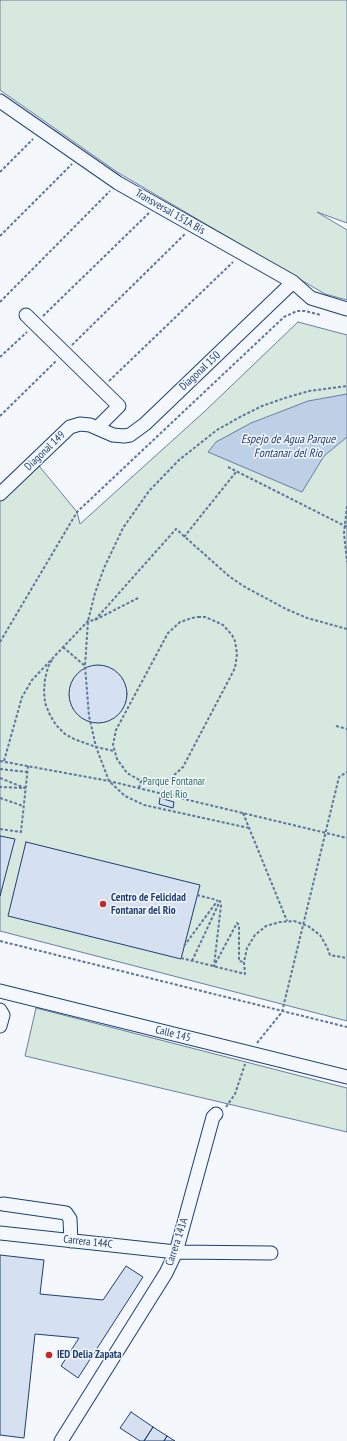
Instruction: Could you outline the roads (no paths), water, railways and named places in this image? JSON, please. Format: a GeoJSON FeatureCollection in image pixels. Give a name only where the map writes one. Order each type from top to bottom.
{"type":"FeatureCollection","features":[{"type":"Feature","properties":{"kind":"street","name":"Transversal 151A Bis"},"geometry":{"type":"LineString","coordinates":[[3,107],[42,130],[118,183],[293,282],[311,298],[347,309]]}},
{"type":"Feature","properties":{"kind":"street","name":"Diagonal 150"},"geometry":{"type":"LineString","coordinates":[[97,428],[113,435],[130,435],[144,424],[293,282]]}},
{"type":"Feature","properties":{"kind":"street"},"geometry":{"type":"LineString","coordinates":[[30,319],[119,406],[97,428]]}},
{"type":"Feature","properties":{"kind":"street","name":"Diagonal 149"},"geometry":{"type":"LineString","coordinates":[[0,494],[70,427],[80,424],[97,428]]}},
{"type":"Feature","properties":{"kind":"street","name":"Calle 145"},"geometry":{"type":"LineString","coordinates":[[0,991],[347,1077]]}},
{"type":"Feature","properties":{"kind":"street"},"geometry":{"type":"LineString","coordinates":[[0,1010],[3,1015],[0,1026]]}},
{"type":"Feature","properties":{"kind":"street","name":"Carrera 141A"},"geometry":{"type":"LineString","coordinates":[[61,1441],[159,1286],[176,1252],[213,1117],[216,1114]]}},
{"type":"Feature","properties":{"kind":"street"},"geometry":{"type":"LineString","coordinates":[[3,1204],[66,1213],[70,1219],[71,1240]]}},
{"type":"Feature","properties":{"kind":"street","name":"Carrera 144C"},"geometry":{"type":"LineString","coordinates":[[0,1233],[176,1252],[271,1253]]}},
{"type":"Feature","properties":{"kind":"water","name":"Espejo de Agua Parque Fontanar del Rio"},"geometry":{"type":"Polygon","coordinates":[[[347,394],[347,437],[324,456],[302,492],[208,452],[216,442],[251,423],[308,401],[347,394]]]}},
{"type":"Feature","properties":{"kind":"place","name":"Centro de Felicidad Fontanar del Rio"},"geometry":{"type":"Point","coordinates":[103,904]}},
{"type":"Feature","properties":{"kind":"place","name":"IED Delia Zapata"},"geometry":{"type":"Point","coordinates":[49,1355]}},
{"type":"Feature","properties":{"kind":"park label","name":"Parque Fontanar del Rio"},"geometry":{"type":"Point","coordinates":[174,788]}}]}
